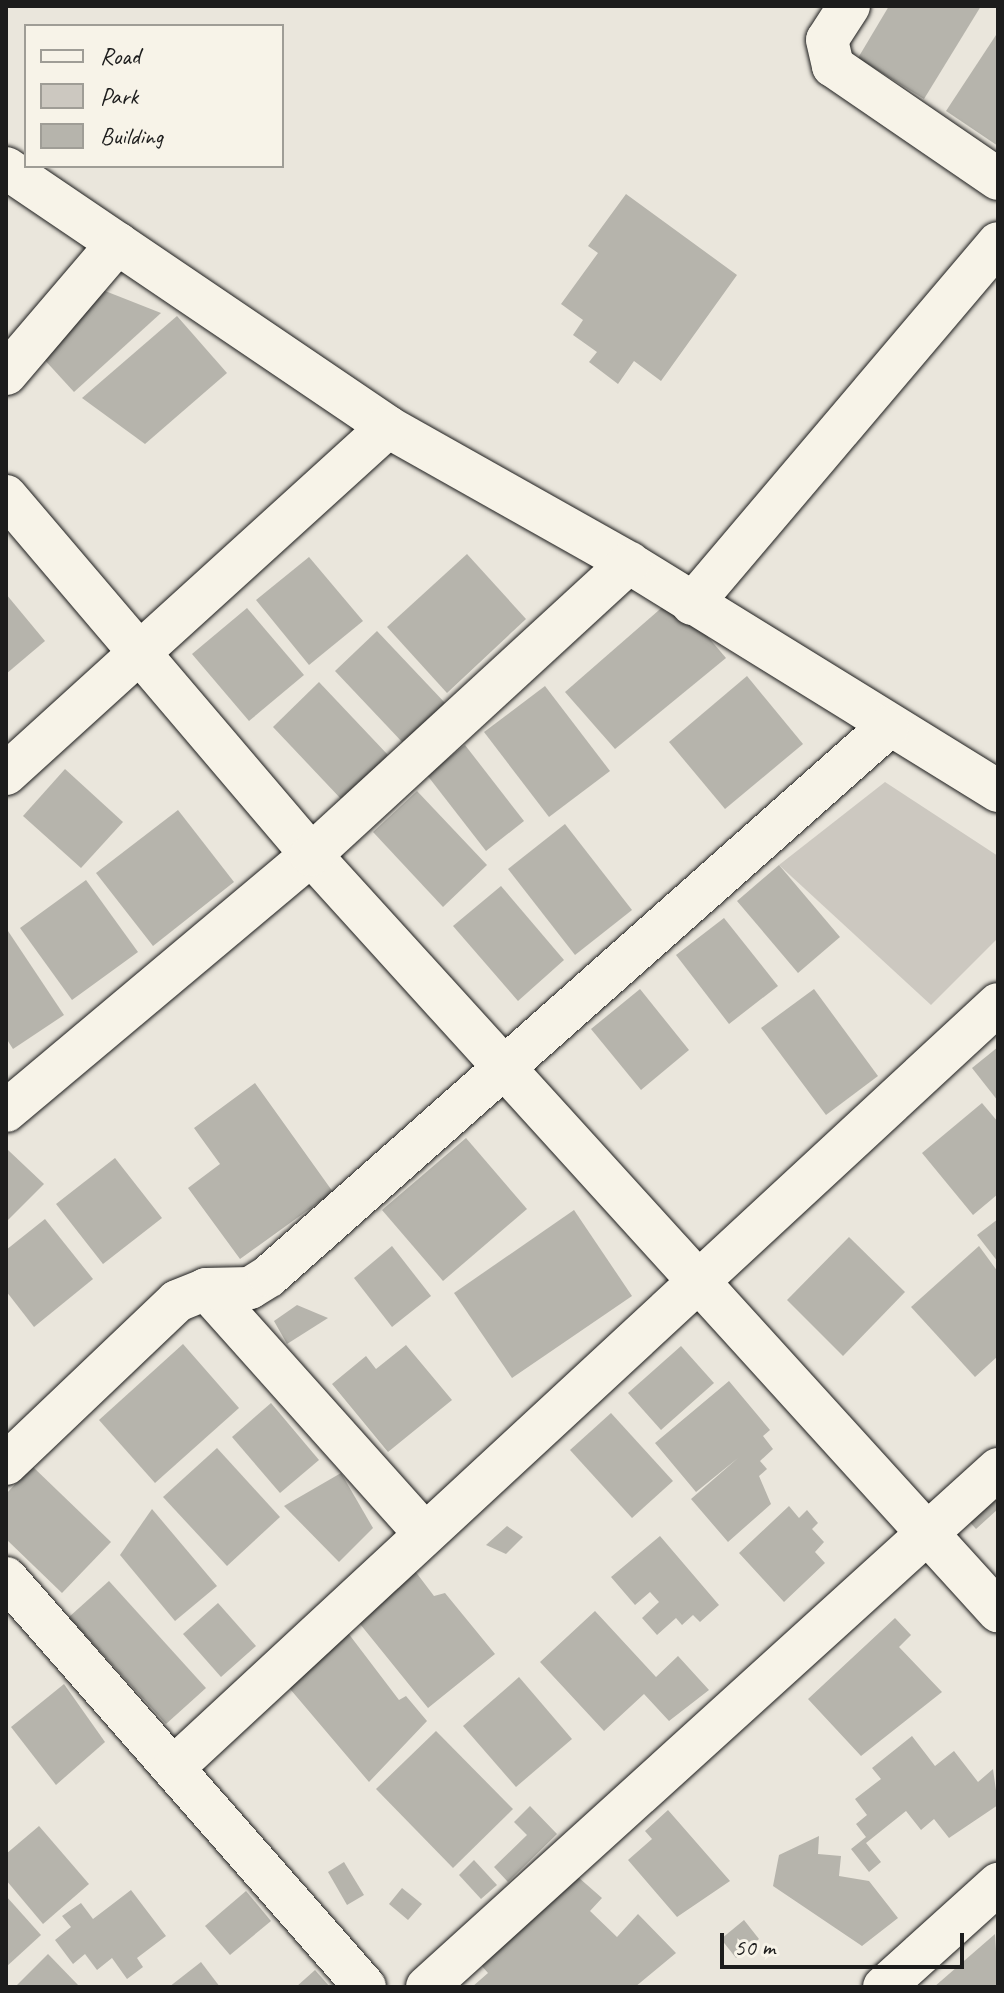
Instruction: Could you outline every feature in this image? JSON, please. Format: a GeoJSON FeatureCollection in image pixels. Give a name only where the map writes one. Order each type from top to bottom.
{"type":"FeatureCollection","features":[{"type":"Feature","properties":{"kind":"street"},"geometry":{"type":"LineString","coordinates":[[849,6],[827,40],[833,66],[998,179]]}},
{"type":"Feature","properties":{"kind":"street"},"geometry":{"type":"LineString","coordinates":[[6,168],[388,427],[629,563],[888,727],[998,791]]}},
{"type":"Feature","properties":{"kind":"street"},"geometry":{"type":"LineString","coordinates":[[6,374],[118,243]]}},
{"type":"Feature","properties":{"kind":"street"},"geometry":{"type":"LineString","coordinates":[[692,604],[998,243]]}},
{"type":"Feature","properties":{"kind":"street"},"geometry":{"type":"LineString","coordinates":[[6,774],[143,655],[388,427]]}},
{"type":"Feature","properties":{"kind":"street"},"geometry":{"type":"LineString","coordinates":[[6,496],[311,855],[501,1066],[699,1277],[998,1611]]}},
{"type":"Feature","properties":{"kind":"street"},"geometry":{"type":"LineString","coordinates":[[6,1111],[311,855],[629,563]]}},
{"type":"Feature","properties":{"kind":"street"},"geometry":{"type":"LineString","coordinates":[[6,1464],[156,1318],[206,1289],[250,1288],[269,1276],[501,1066],[888,727]]}},
{"type":"Feature","properties":{"kind":"street"},"geometry":{"type":"LineString","coordinates":[[173,1768],[423,1532],[998,1004]]}},
{"type":"Feature","properties":{"kind":"street"},"geometry":{"type":"LineString","coordinates":[[206,1289],[423,1532]]}},
{"type":"Feature","properties":{"kind":"street"},"geometry":{"type":"LineString","coordinates":[[427,1987],[932,1535],[998,1469]]}},
{"type":"Feature","properties":{"kind":"street"},"geometry":{"type":"LineString","coordinates":[[6,1578],[365,1987]]}},
{"type":"Feature","properties":{"kind":"street"},"geometry":{"type":"LineString","coordinates":[[884,1987],[998,1884]]}},
{"type":"Feature","properties":{"kind":"green space"},"geometry":{"type":"Polygon","coordinates":[[[885,782],[998,856],[998,938],[931,1005],[779,865],[885,782]]]}},
{"type":"Feature","properties":{"kind":"building"},"geometry":{"type":"Polygon","coordinates":[[[889,6],[981,6],[924,99],[858,58],[889,6]]]}},
{"type":"Feature","properties":{"kind":"building"},"geometry":{"type":"Polygon","coordinates":[[[998,32],[998,146],[946,111],[998,32]]]}},
{"type":"Feature","properties":{"kind":"building"},"geometry":{"type":"Polygon","coordinates":[[[626,194],[737,275],[661,381],[634,361],[618,384],[589,362],[597,352],[573,335],[583,320],[561,304],[598,253],[588,246],[626,194]]]}},
{"type":"Feature","properties":{"kind":"building"},"geometry":{"type":"Polygon","coordinates":[[[95,287],[161,313],[74,392],[31,345],[95,287]]]}},
{"type":"Feature","properties":{"kind":"building"},"geometry":{"type":"Polygon","coordinates":[[[177,316],[227,373],[145,444],[82,398],[177,316]]]}},
{"type":"Feature","properties":{"kind":"building"},"geometry":{"type":"Polygon","coordinates":[[[467,554],[526,619],[447,693],[387,627],[467,554]]]}},
{"type":"Feature","properties":{"kind":"building"},"geometry":{"type":"Polygon","coordinates":[[[309,557],[363,621],[309,665],[256,600],[309,557]]]}},
{"type":"Feature","properties":{"kind":"building"},"geometry":{"type":"Polygon","coordinates":[[[6,594],[45,641],[6,674],[6,594]]]}},
{"type":"Feature","properties":{"kind":"building"},"geometry":{"type":"Polygon","coordinates":[[[674,597],[726,658],[615,749],[565,692],[674,597]]]}},
{"type":"Feature","properties":{"kind":"building"},"geometry":{"type":"Polygon","coordinates":[[[247,608],[304,675],[249,721],[192,654],[247,608]]]}},
{"type":"Feature","properties":{"kind":"building"},"geometry":{"type":"Polygon","coordinates":[[[377,631],[446,704],[404,744],[335,671],[377,631]]]}},
{"type":"Feature","properties":{"kind":"building"},"geometry":{"type":"Polygon","coordinates":[[[747,676],[803,744],[725,809],[669,742],[747,676]]]}},
{"type":"Feature","properties":{"kind":"building"},"geometry":{"type":"Polygon","coordinates":[[[319,682],[388,755],[342,800],[273,727],[319,682]]]}},
{"type":"Feature","properties":{"kind":"building"},"geometry":{"type":"Polygon","coordinates":[[[545,686],[610,771],[549,817],[484,732],[545,686]]]}},
{"type":"Feature","properties":{"kind":"building"},"geometry":{"type":"Polygon","coordinates":[[[465,745],[524,821],[486,851],[427,775],[465,745]]]}},
{"type":"Feature","properties":{"kind":"building"},"geometry":{"type":"Polygon","coordinates":[[[65,769],[123,822],[81,868],[23,816],[65,769]]]}},
{"type":"Feature","properties":{"kind":"building"},"geometry":{"type":"Polygon","coordinates":[[[417,791],[487,865],[443,907],[373,832],[417,791]]]}},
{"type":"Feature","properties":{"kind":"building"},"geometry":{"type":"Polygon","coordinates":[[[178,810],[234,882],[153,946],[96,873],[178,810]]]}},
{"type":"Feature","properties":{"kind":"building"},"geometry":{"type":"Polygon","coordinates":[[[565,824],[632,910],[575,955],[508,869],[565,824]]]}},
{"type":"Feature","properties":{"kind":"building"},"geometry":{"type":"Polygon","coordinates":[[[779,865],[840,937],[798,973],[737,901],[779,865]]]}},
{"type":"Feature","properties":{"kind":"building"},"geometry":{"type":"Polygon","coordinates":[[[86,880],[138,952],[72,1000],[20,928],[86,880]]]}},
{"type":"Feature","properties":{"kind":"building"},"geometry":{"type":"Polygon","coordinates":[[[501,886],[564,960],[518,1001],[453,926],[501,886]]]}},
{"type":"Feature","properties":{"kind":"building"},"geometry":{"type":"Polygon","coordinates":[[[724,918],[778,986],[729,1024],[676,955],[724,918]]]}},
{"type":"Feature","properties":{"kind":"building"},"geometry":{"type":"Polygon","coordinates":[[[6,928],[64,1015],[13,1049],[6,1038],[6,928]]]}},
{"type":"Feature","properties":{"kind":"building"},"geometry":{"type":"Polygon","coordinates":[[[640,989],[689,1050],[641,1090],[591,1029],[640,989]]]}},
{"type":"Feature","properties":{"kind":"building"},"geometry":{"type":"Polygon","coordinates":[[[814,989],[878,1076],[826,1115],[761,1028],[814,989]]]}},
{"type":"Feature","properties":{"kind":"building"},"geometry":{"type":"Polygon","coordinates":[[[998,1047],[998,1101],[972,1068],[998,1047]]]}},
{"type":"Feature","properties":{"kind":"building"},"geometry":{"type":"Polygon","coordinates":[[[255,1083],[333,1192],[240,1259],[188,1188],[220,1164],[194,1128],[255,1083]]]}},
{"type":"Feature","properties":{"kind":"building"},"geometry":{"type":"Polygon","coordinates":[[[982,1103],[998,1122],[998,1194],[973,1215],[922,1153],[982,1103]]]}},
{"type":"Feature","properties":{"kind":"building"},"geometry":{"type":"Polygon","coordinates":[[[466,1138],[527,1209],[443,1281],[382,1210],[466,1138]]]}},
{"type":"Feature","properties":{"kind":"building"},"geometry":{"type":"Polygon","coordinates":[[[8,1150],[44,1184],[6,1222],[6,1152],[8,1150]]]}},
{"type":"Feature","properties":{"kind":"building"},"geometry":{"type":"Polygon","coordinates":[[[115,1158],[162,1218],[103,1264],[56,1204],[115,1158]]]}},
{"type":"Feature","properties":{"kind":"building"},"geometry":{"type":"Polygon","coordinates":[[[574,1210],[632,1296],[512,1378],[454,1293],[574,1210]]]}},
{"type":"Feature","properties":{"kind":"building"},"geometry":{"type":"Polygon","coordinates":[[[45,1219],[93,1279],[34,1327],[6,1291],[6,1250],[45,1219]]]}},
{"type":"Feature","properties":{"kind":"building"},"geometry":{"type":"Polygon","coordinates":[[[998,1219],[998,1262],[977,1235],[998,1219]]]}},
{"type":"Feature","properties":{"kind":"building"},"geometry":{"type":"Polygon","coordinates":[[[849,1237],[905,1292],[843,1356],[787,1300],[849,1237]]]}},
{"type":"Feature","properties":{"kind":"building"},"geometry":{"type":"Polygon","coordinates":[[[392,1246],[431,1296],[392,1327],[354,1278],[392,1246]]]}},
{"type":"Feature","properties":{"kind":"building"},"geometry":{"type":"Polygon","coordinates":[[[979,1246],[998,1272],[998,1356],[975,1377],[911,1307],[979,1246]]]}},
{"type":"Feature","properties":{"kind":"building"},"geometry":{"type":"Polygon","coordinates":[[[297,1305],[328,1318],[287,1344],[274,1321],[297,1305]]]}},
{"type":"Feature","properties":{"kind":"building"},"geometry":{"type":"Polygon","coordinates":[[[183,1344],[239,1408],[155,1483],[99,1420],[183,1344]]]}},
{"type":"Feature","properties":{"kind":"building"},"geometry":{"type":"Polygon","coordinates":[[[406,1345],[452,1400],[388,1452],[332,1384],[366,1356],[376,1369],[406,1345]]]}},
{"type":"Feature","properties":{"kind":"building"},"geometry":{"type":"Polygon","coordinates":[[[681,1346],[714,1383],[661,1430],[628,1393],[681,1346]]]}},
{"type":"Feature","properties":{"kind":"building"},"geometry":{"type":"Polygon","coordinates":[[[729,1381],[770,1430],[763,1436],[773,1449],[760,1461],[767,1469],[759,1476],[771,1504],[728,1542],[691,1499],[738,1458],[696,1492],[655,1443],[729,1381]]]}},
{"type":"Feature","properties":{"kind":"building"},"geometry":{"type":"Polygon","coordinates":[[[271,1403],[319,1460],[280,1493],[232,1437],[271,1403]]]}},
{"type":"Feature","properties":{"kind":"building"},"geometry":{"type":"Polygon","coordinates":[[[611,1413],[673,1481],[632,1518],[570,1450],[611,1413]]]}},
{"type":"Feature","properties":{"kind":"building"},"geometry":{"type":"Polygon","coordinates":[[[217,1448],[280,1517],[227,1566],[163,1497],[217,1448]]]}},
{"type":"Feature","properties":{"kind":"building"},"geometry":{"type":"Polygon","coordinates":[[[32,1466],[111,1542],[62,1593],[6,1539],[6,1494],[32,1466]]]}},
{"type":"Feature","properties":{"kind":"building"},"geometry":{"type":"Polygon","coordinates":[[[341,1473],[373,1528],[339,1562],[284,1506],[341,1473]]]}},
{"type":"Feature","properties":{"kind":"building"},"geometry":{"type":"Polygon","coordinates":[[[998,1480],[998,1509],[976,1529],[961,1512],[998,1480]]]}},
{"type":"Feature","properties":{"kind":"building"},"geometry":{"type":"Polygon","coordinates":[[[789,1506],[799,1518],[807,1510],[818,1523],[812,1529],[824,1542],[815,1552],[825,1563],[784,1602],[739,1553],[789,1506]]]}},
{"type":"Feature","properties":{"kind":"building"},"geometry":{"type":"Polygon","coordinates":[[[152,1509],[217,1586],[175,1621],[120,1555],[152,1509]]]}},
{"type":"Feature","properties":{"kind":"building"},"geometry":{"type":"Polygon","coordinates":[[[507,1526],[523,1537],[506,1554],[486,1545],[507,1526]]]}},
{"type":"Feature","properties":{"kind":"building"},"geometry":{"type":"Polygon","coordinates":[[[660,1536],[719,1605],[700,1622],[693,1615],[682,1625],[676,1618],[657,1635],[642,1618],[659,1602],[650,1592],[635,1605],[611,1577],[660,1536]]]}},
{"type":"Feature","properties":{"kind":"building"},"geometry":{"type":"Polygon","coordinates":[[[415,1571],[434,1596],[445,1593],[495,1654],[428,1708],[356,1619],[415,1571]]]}},
{"type":"Feature","properties":{"kind":"building"},"geometry":{"type":"Polygon","coordinates":[[[109,1581],[206,1688],[166,1724],[69,1617],[109,1581]]]}},
{"type":"Feature","properties":{"kind":"building"},"geometry":{"type":"Polygon","coordinates":[[[218,1603],[256,1646],[221,1677],[183,1634],[218,1603]]]}},
{"type":"Feature","properties":{"kind":"building"},"geometry":{"type":"Polygon","coordinates":[[[595,1611],[656,1677],[678,1656],[709,1690],[669,1721],[644,1694],[604,1731],[540,1662],[595,1611]]]}},
{"type":"Feature","properties":{"kind":"building"},"geometry":{"type":"Polygon","coordinates":[[[895,1618],[911,1635],[899,1647],[942,1692],[861,1756],[808,1699],[895,1618]]]}},
{"type":"Feature","properties":{"kind":"building"},"geometry":{"type":"Polygon","coordinates":[[[345,1629],[399,1700],[406,1696],[427,1721],[369,1782],[285,1683],[345,1629]]]}},
{"type":"Feature","properties":{"kind":"building"},"geometry":{"type":"Polygon","coordinates":[[[519,1677],[572,1739],[516,1787],[463,1726],[519,1677]]]}},
{"type":"Feature","properties":{"kind":"building"},"geometry":{"type":"Polygon","coordinates":[[[64,1684],[105,1742],[56,1785],[11,1727],[64,1684]]]}},
{"type":"Feature","properties":{"kind":"building"},"geometry":{"type":"Polygon","coordinates":[[[436,1731],[513,1809],[453,1868],[376,1789],[436,1731]]]}},
{"type":"Feature","properties":{"kind":"building"},"geometry":{"type":"Polygon","coordinates":[[[912,1736],[935,1766],[954,1751],[978,1782],[993,1769],[998,1805],[949,1838],[934,1819],[921,1830],[906,1811],[866,1843],[881,1862],[869,1872],[851,1849],[866,1837],[856,1824],[867,1815],[855,1799],[881,1779],[872,1768],[912,1736]]]}},
{"type":"Feature","properties":{"kind":"building"},"geometry":{"type":"Polygon","coordinates":[[[530,1806],[557,1834],[508,1882],[494,1867],[527,1835],[514,1822],[530,1806]]]}},
{"type":"Feature","properties":{"kind":"building"},"geometry":{"type":"Polygon","coordinates":[[[668,1810],[730,1881],[677,1917],[628,1860],[652,1839],[645,1831],[668,1810]]]}},
{"type":"Feature","properties":{"kind":"building"},"geometry":{"type":"Polygon","coordinates":[[[39,1826],[89,1884],[43,1924],[6,1880],[6,1854],[39,1826]]]}},
{"type":"Feature","properties":{"kind":"building"},"geometry":{"type":"Polygon","coordinates":[[[819,1836],[818,1854],[841,1856],[839,1876],[869,1881],[898,1918],[862,1946],[773,1886],[779,1855],[819,1836]]]}},
{"type":"Feature","properties":{"kind":"building"},"geometry":{"type":"Polygon","coordinates":[[[474,1860],[497,1885],[481,1899],[459,1875],[474,1860]]]}},
{"type":"Feature","properties":{"kind":"building"},"geometry":{"type":"Polygon","coordinates":[[[344,1862],[364,1895],[347,1905],[328,1872],[344,1862]]]}},
{"type":"Feature","properties":{"kind":"building"},"geometry":{"type":"Polygon","coordinates":[[[578,1877],[602,1898],[590,1911],[617,1937],[638,1914],[676,1953],[635,1987],[472,1987],[488,1973],[480,1964],[578,1877]]]}},
{"type":"Feature","properties":{"kind":"building"},"geometry":{"type":"Polygon","coordinates":[[[402,1888],[422,1904],[408,1920],[389,1904],[402,1888]]]}},
{"type":"Feature","properties":{"kind":"building"},"geometry":{"type":"Polygon","coordinates":[[[131,1890],[166,1936],[137,1958],[143,1967],[127,1979],[112,1958],[97,1970],[85,1954],[73,1964],[55,1940],[71,1927],[62,1916],[81,1903],[93,1919],[131,1890]]]}},
{"type":"Feature","properties":{"kind":"building"},"geometry":{"type":"Polygon","coordinates":[[[246,1891],[271,1921],[230,1955],[205,1926],[246,1891]]]}},
{"type":"Feature","properties":{"kind":"building"},"geometry":{"type":"Polygon","coordinates":[[[6,1896],[41,1935],[6,1967],[6,1896]]]}},
{"type":"Feature","properties":{"kind":"building"},"geometry":{"type":"Polygon","coordinates":[[[744,1920],[759,1939],[736,1958],[721,1939],[744,1920]]]}},
{"type":"Feature","properties":{"kind":"building"},"geometry":{"type":"Polygon","coordinates":[[[995,1934],[998,1987],[934,1987],[995,1934]]]}},
{"type":"Feature","properties":{"kind":"building"},"geometry":{"type":"Polygon","coordinates":[[[48,1954],[80,1987],[15,1987],[48,1954]]]}},
{"type":"Feature","properties":{"kind":"building"},"geometry":{"type":"Polygon","coordinates":[[[201,1962],[220,1987],[169,1987],[201,1962]]]}},
{"type":"Feature","properties":{"kind":"building"},"geometry":{"type":"Polygon","coordinates":[[[315,1970],[330,1987],[296,1987],[315,1970]]]}}]}
